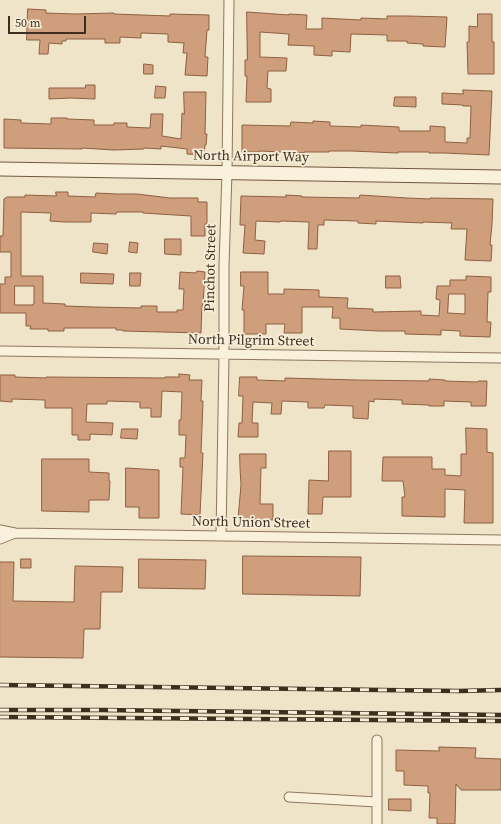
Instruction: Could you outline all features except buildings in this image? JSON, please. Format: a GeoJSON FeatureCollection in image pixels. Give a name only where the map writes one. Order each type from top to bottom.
{"type":"FeatureCollection","features":[{"type":"Feature","properties":{"kind":"main road","name":"North Airport Way"},"geometry":{"type":"LineString","coordinates":[[0,169],[501,177]]}},
{"type":"Feature","properties":{"kind":"street","name":"Pinchot Street"},"geometry":{"type":"LineString","coordinates":[[221,536],[224,266],[230,0]]}},
{"type":"Feature","properties":{"kind":"street","name":"North Pilgrim Street"},"geometry":{"type":"LineString","coordinates":[[0,351],[501,358]]}},
{"type":"Feature","properties":{"kind":"street","name":"North Union Street"},"geometry":{"type":"LineString","coordinates":[[0,530],[15,533],[501,540]]}},
{"type":"Feature","properties":{"kind":"street"},"geometry":{"type":"LineString","coordinates":[[0,539],[15,533]]}},
{"type":"Feature","properties":{"kind":"street"},"geometry":{"type":"LineString","coordinates":[[377,740],[377,824]]}},
{"type":"Feature","properties":{"kind":"street"},"geometry":{"type":"LineString","coordinates":[[289,797],[377,802]]}},
{"type":"Feature","properties":{"kind":"railway"},"geometry":{"type":"LineString","coordinates":[[0,685],[459,691],[501,690]]}},
{"type":"Feature","properties":{"kind":"railway"},"geometry":{"type":"LineString","coordinates":[[0,710],[501,715]]}},
{"type":"Feature","properties":{"kind":"railway"},"geometry":{"type":"LineString","coordinates":[[0,717],[501,721]]}}]}
